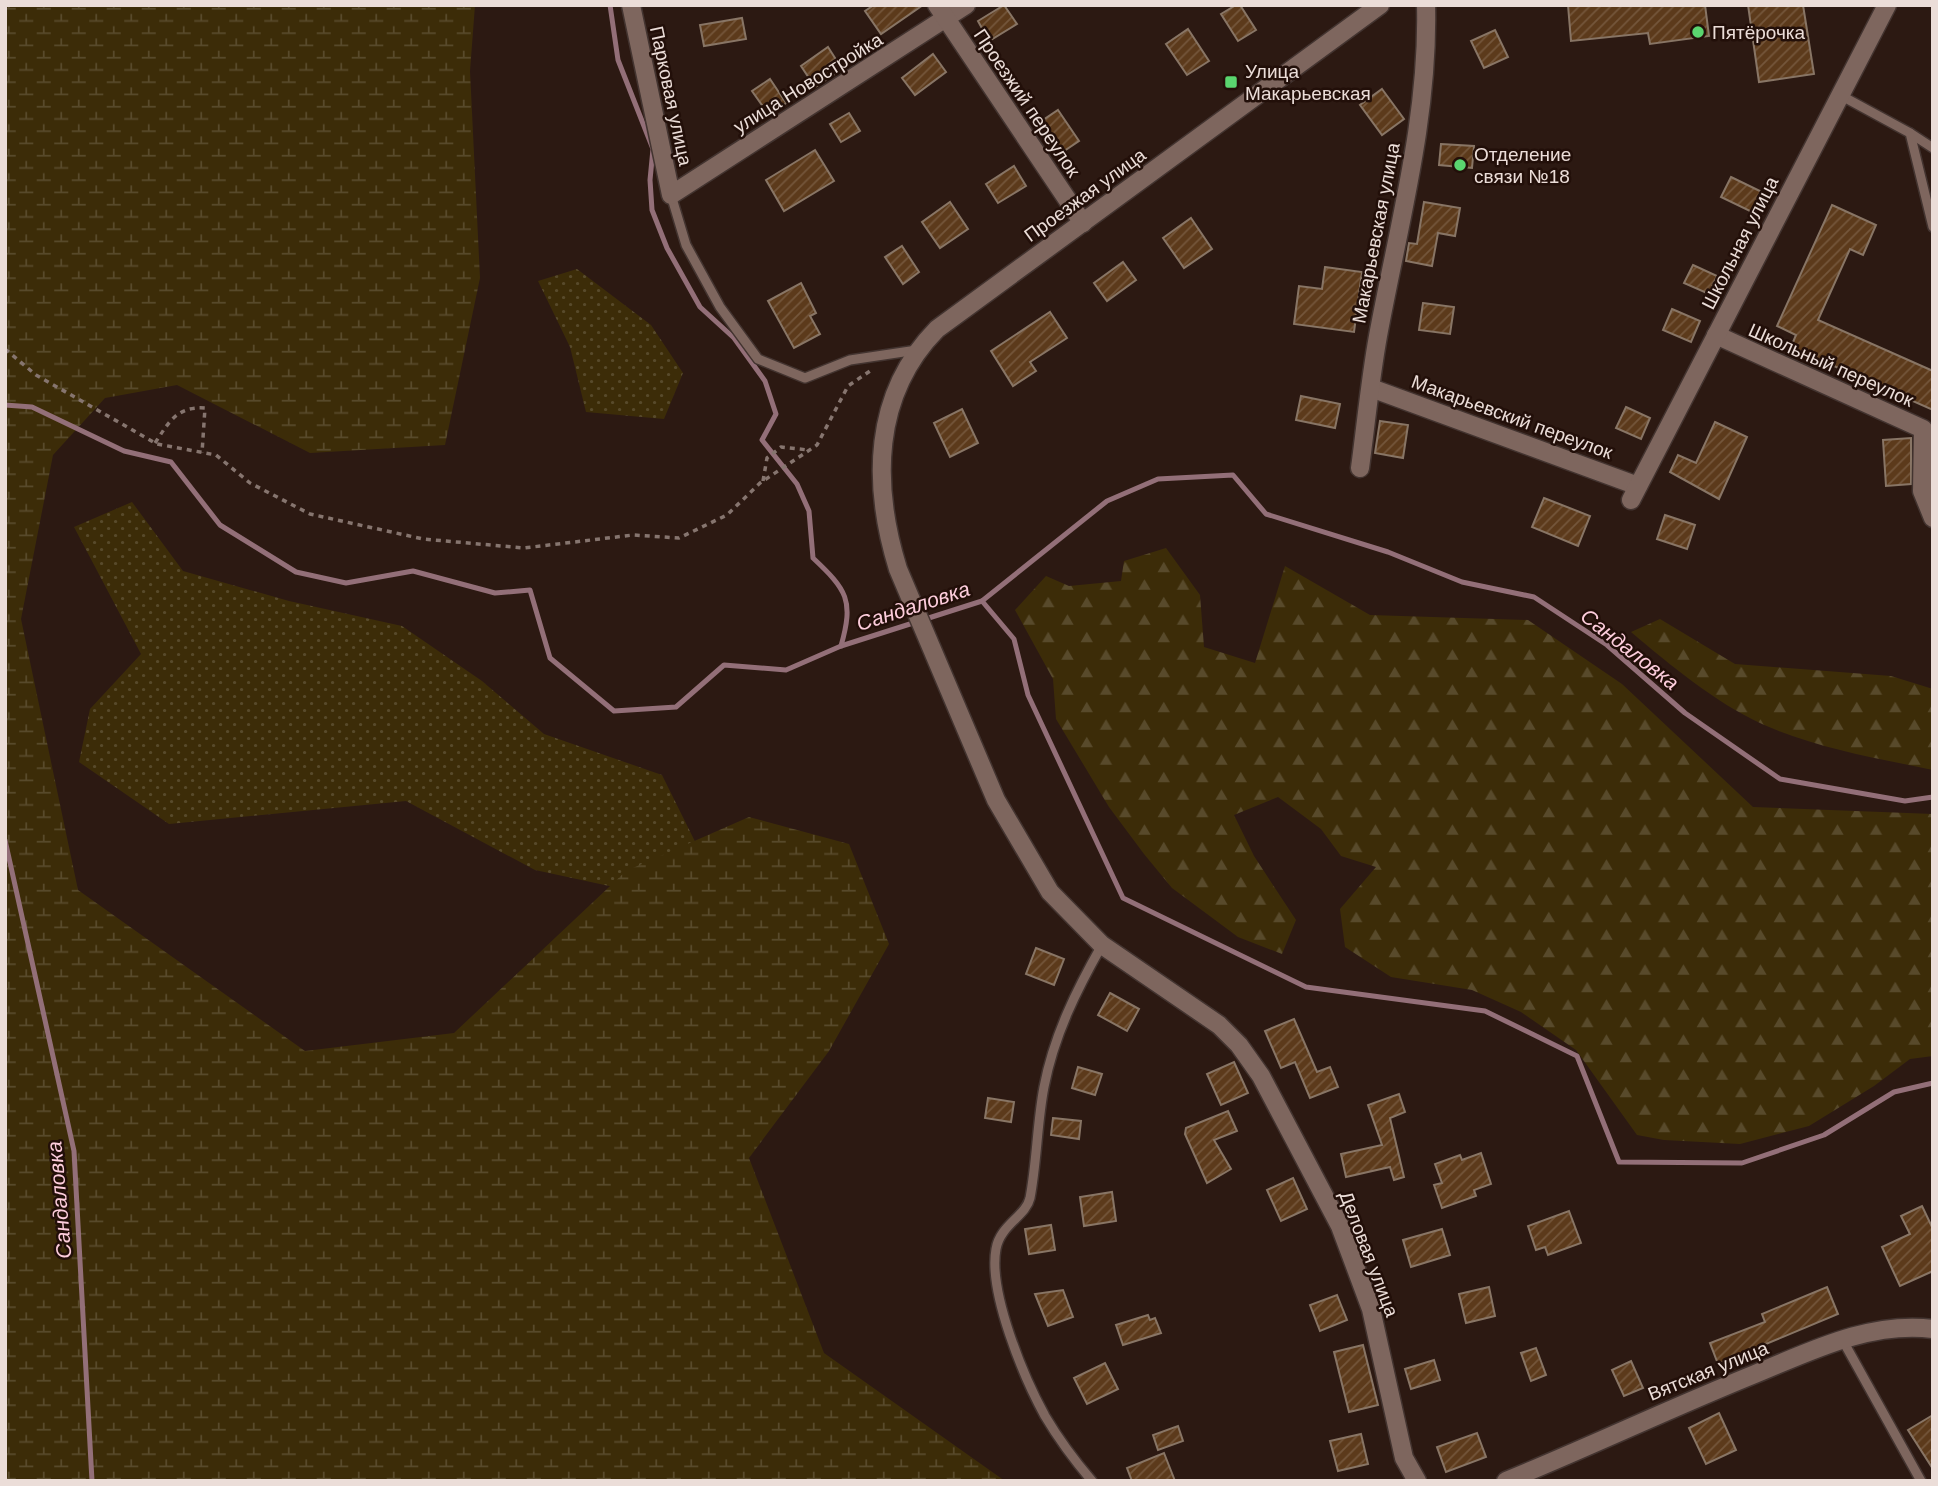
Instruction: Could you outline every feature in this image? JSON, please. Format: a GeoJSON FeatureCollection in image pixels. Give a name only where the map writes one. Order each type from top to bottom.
{"type":"FeatureCollection","features":[{"type":"Feature","properties":{"kind":"street","name":"Парковая улица"},"geometry":{"type":"LineString","coordinates":[[631,5],[671,195]]}},
{"type":"Feature","properties":{"kind":"street","name":"улица Новостройка"},"geometry":{"type":"LineString","coordinates":[[671,195],[942,12],[966,5]]}},
{"type":"Feature","properties":{"kind":"street","name":"Проезжая улица"},"geometry":{"type":"LineString","coordinates":[[935,662],[889,541],[880,465],[882,435],[890,403],[917,349],[937,329],[1380,5]]}},
{"type":"Feature","properties":{"kind":"street","name":"Макарьевская улица"},"geometry":{"type":"LineString","coordinates":[[1360,468],[1371,388],[1423,87],[1426,5]]}},
{"type":"Feature","properties":{"kind":"street","name":"Школьная улица"},"geometry":{"type":"LineString","coordinates":[[1634,493],[1887,5]]}},
{"type":"Feature","properties":{"kind":"street","name":"Проезжий переулок"},"geometry":{"type":"LineString","coordinates":[[942,12],[1083,223]]}},
{"type":"Feature","properties":{"kind":"street","name":"Школьный переулок"},"geometry":{"type":"LineString","coordinates":[[1716,335],[1923,429],[1922,491],[1933,518]]}},
{"type":"Feature","properties":{"kind":"street","name":"Макарьевский переулок"},"geometry":{"type":"LineString","coordinates":[[1371,388],[1634,493]]}},
{"type":"Feature","properties":{"kind":"street","name":"Деловая улица"},"geometry":{"type":"LineString","coordinates":[[935,662],[996,800],[1050,892],[1102,944],[1219,1025],[1239,1045],[1261,1076],[1340,1226],[1371,1309],[1404,1458],[1417,1481]]}},
{"type":"Feature","properties":{"kind":"street","name":"Вятская улица"},"geometry":{"type":"LineString","coordinates":[[1506,1481],[1692,1399],[1842,1339],[1904,1327],[1933,1329]]}},
{"type":"Feature","properties":{"kind":"lane"},"geometry":{"type":"LineString","coordinates":[[1840,95],[1933,148]]}},
{"type":"Feature","properties":{"kind":"lane"},"geometry":{"type":"LineString","coordinates":[[1910,133],[1933,227]]}},
{"type":"Feature","properties":{"kind":"lane"},"geometry":{"type":"LineString","coordinates":[[671,195],[686,245],[720,307],[758,359],[805,378],[850,360],[917,349]]}},
{"type":"Feature","properties":{"kind":"lane"},"geometry":{"type":"LineString","coordinates":[[1092,1481],[1046,1418],[1033,1393],[1009,1328],[994,1264],[1001,1233],[1030,1200],[1044,1086],[1052,1055],[1068,1007],[1102,944]]}},
{"type":"Feature","properties":{"kind":"lane"},"geometry":{"type":"LineString","coordinates":[[1842,1339],[1921,1481]]}},
{"type":"Feature","properties":{"kind":"path"},"geometry":{"type":"LineString","coordinates":[[5,349],[36,375],[155,443],[216,455],[250,483],[310,514],[423,539],[524,548],[633,535],[678,538],[727,515],[763,481],[817,445],[848,386],[876,366]]}},
{"type":"Feature","properties":{"kind":"path"},"geometry":{"type":"LineString","coordinates":[[155,443],[176,413],[190,407],[205,408],[202,453]]}},
{"type":"Feature","properties":{"kind":"path"},"geometry":{"type":"LineString","coordinates":[[763,481],[767,457],[781,447],[809,450]]}},
{"type":"Feature","properties":{"kind":"green space"},"geometry":{"type":"Polygon","coordinates":[[[5,5],[475,5],[470,71],[480,278],[445,445],[310,453],[177,385],[105,398],[53,455],[21,619],[78,890],[305,1051],[454,1033],[626,871],[749,817],[849,844],[889,944],[829,1051],[749,1158],[824,1353],[1005,1481],[7,1481],[5,5]]]}},
{"type":"Feature","properties":{"kind":"green space"},"geometry":{"type":"Polygon","coordinates":[[[577,269],[651,325],[683,373],[664,419],[586,412],[570,347],[538,281],[577,269]]]}},
{"type":"Feature","properties":{"kind":"green space"},"geometry":{"type":"Polygon","coordinates":[[[132,502],[183,571],[289,601],[402,626],[482,681],[544,734],[662,775],[724,900],[651,895],[535,870],[406,801],[169,824],[79,762],[90,709],[141,654],[74,527],[132,502]]]}},
{"type":"Feature","properties":{"kind":"green space"},"geometry":{"type":"Polygon","coordinates":[[[1166,548],[1200,595],[1204,647],[1255,663],[1285,566],[1370,615],[1528,620],[1622,684],[1753,807],[1933,814],[1933,1056],[1910,1059],[1874,1086],[1809,1126],[1740,1144],[1664,1140],[1637,1135],[1576,1050],[1521,1012],[1472,990],[1391,977],[1345,947],[1340,909],[1376,867],[1341,856],[1321,829],[1278,797],[1234,815],[1254,856],[1296,920],[1282,954],[1238,937],[1172,888],[1109,807],[1056,719],[1053,679],[1015,610],[1046,576],[1069,586],[1121,581],[1124,561],[1166,548]]]}},
{"type":"Feature","properties":{"kind":"green space"},"geometry":{"type":"Polygon","coordinates":[[[1660,619],[1735,664],[1891,676],[1933,689],[1933,770],[1825,746],[1762,724],[1745,715],[1694,683],[1631,632],[1660,619]]]}},
{"type":"Feature","properties":{"kind":"building"},"geometry":{"type":"Polygon","coordinates":[[[874,5],[923,5],[881,34],[865,11],[874,5]]]}},
{"type":"Feature","properties":{"kind":"building"},"geometry":{"type":"Polygon","coordinates":[[[1004,5],[1017,24],[989,41],[978,21],[1004,5]]]}},
{"type":"Feature","properties":{"kind":"building"},"geometry":{"type":"Polygon","coordinates":[[[1240,5],[1256,30],[1238,41],[1221,14],[1240,5]]]}},
{"type":"Feature","properties":{"kind":"building"},"geometry":{"type":"Polygon","coordinates":[[[1568,5],[1705,5],[1709,36],[1650,44],[1648,33],[1571,41],[1568,5]]]}},
{"type":"Feature","properties":{"kind":"building"},"geometry":{"type":"Polygon","coordinates":[[[1748,5],[1803,5],[1814,74],[1759,82],[1748,5]]]}},
{"type":"Feature","properties":{"kind":"building"},"geometry":{"type":"Polygon","coordinates":[[[742,18],[746,39],[704,46],[700,25],[742,18]]]}},
{"type":"Feature","properties":{"kind":"building"},"geometry":{"type":"Polygon","coordinates":[[[1188,29],[1209,61],[1187,75],[1166,44],[1188,29]]]}},
{"type":"Feature","properties":{"kind":"building"},"geometry":{"type":"Polygon","coordinates":[[[1495,30],[1508,57],[1484,68],[1471,41],[1495,30]]]}},
{"type":"Feature","properties":{"kind":"building"},"geometry":{"type":"Polygon","coordinates":[[[828,47],[842,69],[815,87],[801,66],[828,47]]]}},
{"type":"Feature","properties":{"kind":"building"},"geometry":{"type":"Polygon","coordinates":[[[933,54],[946,72],[915,95],[902,78],[933,54]]]}},
{"type":"Feature","properties":{"kind":"building"},"geometry":{"type":"Polygon","coordinates":[[[770,79],[786,103],[769,115],[752,91],[770,79]]]}},
{"type":"Feature","properties":{"kind":"building"},"geometry":{"type":"Polygon","coordinates":[[[1382,89],[1404,119],[1382,135],[1360,105],[1382,89]]]}},
{"type":"Feature","properties":{"kind":"building"},"geometry":{"type":"Polygon","coordinates":[[[1058,110],[1079,141],[1058,155],[1037,124],[1058,110]]]}},
{"type":"Feature","properties":{"kind":"building"},"geometry":{"type":"Polygon","coordinates":[[[849,113],[860,131],[841,142],[830,124],[849,113]]]}},
{"type":"Feature","properties":{"kind":"building"},"geometry":{"type":"Polygon","coordinates":[[[1441,144],[1474,146],[1472,168],[1439,165],[1441,144]]]}},
{"type":"Feature","properties":{"kind":"building"},"geometry":{"type":"Polygon","coordinates":[[[815,150],[834,181],[784,211],[766,180],[815,150]]]}},
{"type":"Feature","properties":{"kind":"building"},"geometry":{"type":"Polygon","coordinates":[[[1014,166],[1026,186],[998,203],[986,184],[1014,166]]]}},
{"type":"Feature","properties":{"kind":"building"},"geometry":{"type":"Polygon","coordinates":[[[1731,177],[1764,193],[1754,213],[1721,197],[1731,177]]]}},
{"type":"Feature","properties":{"kind":"building"},"geometry":{"type":"Polygon","coordinates":[[[950,202],[968,229],[940,248],[922,222],[950,202]]]}},
{"type":"Feature","properties":{"kind":"building"},"geometry":{"type":"Polygon","coordinates":[[[1424,202],[1460,208],[1455,236],[1438,233],[1432,266],[1406,261],[1409,243],[1417,244],[1424,202]]]}},
{"type":"Feature","properties":{"kind":"building"},"geometry":{"type":"Polygon","coordinates":[[[1832,205],[1876,225],[1863,255],[1850,249],[1818,320],[1933,371],[1933,410],[1791,347],[1796,335],[1777,326],[1832,205]]]}},
{"type":"Feature","properties":{"kind":"building"},"geometry":{"type":"Polygon","coordinates":[[[1191,218],[1212,249],[1184,268],[1163,238],[1191,218]]]}},
{"type":"Feature","properties":{"kind":"building"},"geometry":{"type":"Polygon","coordinates":[[[902,246],[919,272],[903,284],[885,257],[902,246]]]}},
{"type":"Feature","properties":{"kind":"building"},"geometry":{"type":"Polygon","coordinates":[[[1123,262],[1136,280],[1107,301],[1094,283],[1123,262]]]}},
{"type":"Feature","properties":{"kind":"building"},"geometry":{"type":"Polygon","coordinates":[[[1693,265],[1717,276],[1709,294],[1684,283],[1693,265]]]}},
{"type":"Feature","properties":{"kind":"building"},"geometry":{"type":"Polygon","coordinates":[[[1325,267],[1362,272],[1354,332],[1294,324],[1299,286],[1322,289],[1325,267]]]}},
{"type":"Feature","properties":{"kind":"building"},"geometry":{"type":"Polygon","coordinates":[[[801,283],[816,313],[810,316],[820,334],[794,348],[768,301],[801,283]]]}},
{"type":"Feature","properties":{"kind":"building"},"geometry":{"type":"Polygon","coordinates":[[[1423,303],[1454,307],[1450,334],[1419,330],[1423,303]]]}},
{"type":"Feature","properties":{"kind":"building"},"geometry":{"type":"Polygon","coordinates":[[[1672,309],[1700,321],[1691,342],[1663,330],[1672,309]]]}},
{"type":"Feature","properties":{"kind":"building"},"geometry":{"type":"Polygon","coordinates":[[[1050,312],[1067,338],[1030,362],[1036,371],[1013,386],[991,351],[1050,312]]]}},
{"type":"Feature","properties":{"kind":"building"},"geometry":{"type":"Polygon","coordinates":[[[1301,396],[1340,404],[1335,428],[1296,420],[1301,396]]]}},
{"type":"Feature","properties":{"kind":"building"},"geometry":{"type":"Polygon","coordinates":[[[1626,407],[1650,418],[1641,439],[1616,428],[1626,407]]]}},
{"type":"Feature","properties":{"kind":"building"},"geometry":{"type":"Polygon","coordinates":[[[962,409],[978,443],[950,457],[934,423],[962,409]]]}},
{"type":"Feature","properties":{"kind":"building"},"geometry":{"type":"Polygon","coordinates":[[[1380,421],[1408,425],[1403,458],[1375,453],[1380,421]]]}},
{"type":"Feature","properties":{"kind":"building"},"geometry":{"type":"Polygon","coordinates":[[[1715,422],[1747,437],[1719,499],[1670,472],[1678,455],[1696,463],[1715,422]]]}},
{"type":"Feature","properties":{"kind":"building"},"geometry":{"type":"Polygon","coordinates":[[[1911,438],[1911,484],[1886,486],[1883,440],[1911,438]]]}},
{"type":"Feature","properties":{"kind":"building"},"geometry":{"type":"Polygon","coordinates":[[[1544,498],[1590,516],[1578,546],[1532,527],[1544,498]]]}},
{"type":"Feature","properties":{"kind":"building"},"geometry":{"type":"Polygon","coordinates":[[[1665,515],[1695,525],[1687,549],[1657,539],[1665,515]]]}},
{"type":"Feature","properties":{"kind":"building"},"geometry":{"type":"Polygon","coordinates":[[[1036,948],[1064,959],[1054,985],[1026,974],[1036,948]]]}},
{"type":"Feature","properties":{"kind":"building"},"geometry":{"type":"Polygon","coordinates":[[[1110,993],[1139,1009],[1127,1031],[1098,1015],[1110,993]]]}},
{"type":"Feature","properties":{"kind":"building"},"geometry":{"type":"Polygon","coordinates":[[[1294,1019],[1317,1072],[1330,1067],[1338,1087],[1310,1098],[1295,1062],[1281,1068],[1265,1031],[1294,1019]]]}},
{"type":"Feature","properties":{"kind":"building"},"geometry":{"type":"Polygon","coordinates":[[[1234,1062],[1248,1093],[1221,1105],[1207,1074],[1234,1062]]]}},
{"type":"Feature","properties":{"kind":"building"},"geometry":{"type":"Polygon","coordinates":[[[1078,1067],[1102,1074],[1095,1095],[1072,1088],[1078,1067]]]}},
{"type":"Feature","properties":{"kind":"building"},"geometry":{"type":"Polygon","coordinates":[[[1399,1094],[1405,1112],[1390,1118],[1404,1177],[1394,1180],[1390,1167],[1346,1177],[1341,1154],[1382,1145],[1368,1105],[1399,1094]]]}},
{"type":"Feature","properties":{"kind":"building"},"geometry":{"type":"Polygon","coordinates":[[[988,1098],[1014,1102],[1011,1122],[985,1118],[988,1098]]]}},
{"type":"Feature","properties":{"kind":"building"},"geometry":{"type":"Polygon","coordinates":[[[1228,1111],[1237,1131],[1214,1140],[1231,1169],[1207,1183],[1185,1134],[1186,1128],[1228,1111]]]}},
{"type":"Feature","properties":{"kind":"building"},"geometry":{"type":"Polygon","coordinates":[[[1053,1118],[1081,1121],[1079,1139],[1051,1135],[1053,1118]]]}},
{"type":"Feature","properties":{"kind":"building"},"geometry":{"type":"Polygon","coordinates":[[[1481,1153],[1491,1184],[1474,1190],[1476,1196],[1442,1208],[1434,1185],[1442,1183],[1435,1164],[1460,1155],[1462,1160],[1481,1153]]]}},
{"type":"Feature","properties":{"kind":"building"},"geometry":{"type":"Polygon","coordinates":[[[1293,1178],[1307,1209],[1281,1221],[1267,1190],[1293,1178]]]}},
{"type":"Feature","properties":{"kind":"building"},"geometry":{"type":"Polygon","coordinates":[[[1112,1192],[1116,1221],[1084,1226],[1080,1197],[1112,1192]]]}},
{"type":"Feature","properties":{"kind":"building"},"geometry":{"type":"Polygon","coordinates":[[[1922,1206],[1933,1229],[1933,1271],[1900,1286],[1882,1247],[1910,1234],[1901,1216],[1922,1206]]]}},
{"type":"Feature","properties":{"kind":"building"},"geometry":{"type":"Polygon","coordinates":[[[1569,1211],[1581,1243],[1548,1255],[1545,1247],[1536,1250],[1528,1226],[1569,1211]]]}},
{"type":"Feature","properties":{"kind":"building"},"geometry":{"type":"Polygon","coordinates":[[[1051,1225],[1055,1250],[1029,1254],[1025,1229],[1051,1225]]]}},
{"type":"Feature","properties":{"kind":"building"},"geometry":{"type":"Polygon","coordinates":[[[1442,1229],[1450,1255],[1411,1267],[1403,1240],[1442,1229]]]}},
{"type":"Feature","properties":{"kind":"building"},"geometry":{"type":"Polygon","coordinates":[[[1489,1287],[1495,1316],[1466,1323],[1459,1294],[1489,1287]]]}},
{"type":"Feature","properties":{"kind":"building"},"geometry":{"type":"Polygon","coordinates":[[[1827,1287],[1838,1314],[1718,1364],[1710,1343],[1765,1322],[1762,1314],[1827,1287]]]}},
{"type":"Feature","properties":{"kind":"building"},"geometry":{"type":"Polygon","coordinates":[[[1063,1290],[1073,1317],[1048,1326],[1035,1294],[1063,1290]]]}},
{"type":"Feature","properties":{"kind":"building"},"geometry":{"type":"Polygon","coordinates":[[[1337,1295],[1347,1320],[1320,1331],[1310,1305],[1337,1295]]]}},
{"type":"Feature","properties":{"kind":"building"},"geometry":{"type":"Polygon","coordinates":[[[1148,1315],[1150,1320],[1155,1318],[1161,1333],[1123,1345],[1116,1325],[1148,1315]]]}},
{"type":"Feature","properties":{"kind":"building"},"geometry":{"type":"Polygon","coordinates":[[[1363,1345],[1378,1405],[1349,1412],[1334,1352],[1363,1345]]]}},
{"type":"Feature","properties":{"kind":"building"},"geometry":{"type":"Polygon","coordinates":[[[1536,1348],[1546,1375],[1531,1381],[1521,1353],[1536,1348]]]}},
{"type":"Feature","properties":{"kind":"building"},"geometry":{"type":"Polygon","coordinates":[[[1434,1360],[1440,1380],[1411,1389],[1405,1369],[1434,1360]]]}},
{"type":"Feature","properties":{"kind":"building"},"geometry":{"type":"Polygon","coordinates":[[[1631,1361],[1643,1388],[1624,1396],[1612,1370],[1631,1361]]]}},
{"type":"Feature","properties":{"kind":"building"},"geometry":{"type":"Polygon","coordinates":[[[1105,1363],[1118,1389],[1087,1404],[1074,1378],[1105,1363]]]}},
{"type":"Feature","properties":{"kind":"building"},"geometry":{"type":"Polygon","coordinates":[[[1719,1413],[1736,1450],[1706,1464],[1689,1428],[1719,1413]]]}},
{"type":"Feature","properties":{"kind":"building"},"geometry":{"type":"Polygon","coordinates":[[[1933,1415],[1933,1469],[1908,1430],[1933,1415]]]}},
{"type":"Feature","properties":{"kind":"building"},"geometry":{"type":"Polygon","coordinates":[[[1178,1426],[1183,1441],[1158,1450],[1153,1435],[1178,1426]]]}},
{"type":"Feature","properties":{"kind":"building"},"geometry":{"type":"Polygon","coordinates":[[[1477,1433],[1486,1457],[1446,1472],[1437,1447],[1477,1433]]]}},
{"type":"Feature","properties":{"kind":"building"},"geometry":{"type":"Polygon","coordinates":[[[1361,1434],[1368,1464],[1338,1471],[1330,1441],[1361,1434]]]}},
{"type":"Feature","properties":{"kind":"building"},"geometry":{"type":"Polygon","coordinates":[[[1164,1453],[1175,1481],[1132,1481],[1127,1468],[1164,1453]]]}},
{"type":"Feature","properties":{"kind":"waterway"},"geometry":{"type":"LineString","coordinates":[[610,5],[618,60],[653,149],[650,180],[652,210],[667,248],[700,307],[734,338],[765,381],[776,414],[762,440],[797,484],[809,511],[813,558],[834,579],[845,597],[847,617],[841,646]]}},
{"type":"Feature","properties":{"kind":"waterway","name":"Сандаловка"},"geometry":{"type":"LineString","coordinates":[[5,405],[32,407],[124,451],[171,462],[220,525],[296,572],[346,583],[413,571],[495,593],[530,590],[550,658],[614,711],[676,707],[724,665],[786,670],[841,646],[982,601],[1107,501],[1158,479],[1233,475],[1266,514],[1388,552],[1462,582],[1534,597],[1607,645],[1685,713],[1780,779],[1905,801],[1933,797]]}},
{"type":"Feature","properties":{"kind":"waterway"},"geometry":{"type":"LineString","coordinates":[[982,601],[1014,639],[1028,695],[1123,898],[1306,987],[1485,1011],[1577,1056],[1619,1162],[1742,1163],[1824,1135],[1894,1092],[1933,1083]]}},
{"type":"Feature","properties":{"kind":"waterway","name":"Сандаловка"},"geometry":{"type":"LineString","coordinates":[[5,840],[74,1151],[92,1481]]}},
{"type":"Feature","properties":{"kind":"place","name":"Пятёрочка"},"geometry":{"type":"Point","coordinates":[1698,32]}},
{"type":"Feature","properties":{"kind":"place","name":"Улица Макарьевская"},"geometry":{"type":"Point","coordinates":[1231,82]}},
{"type":"Feature","properties":{"kind":"place","name":"Отделение связи №18"},"geometry":{"type":"Point","coordinates":[1460,165]}}]}
